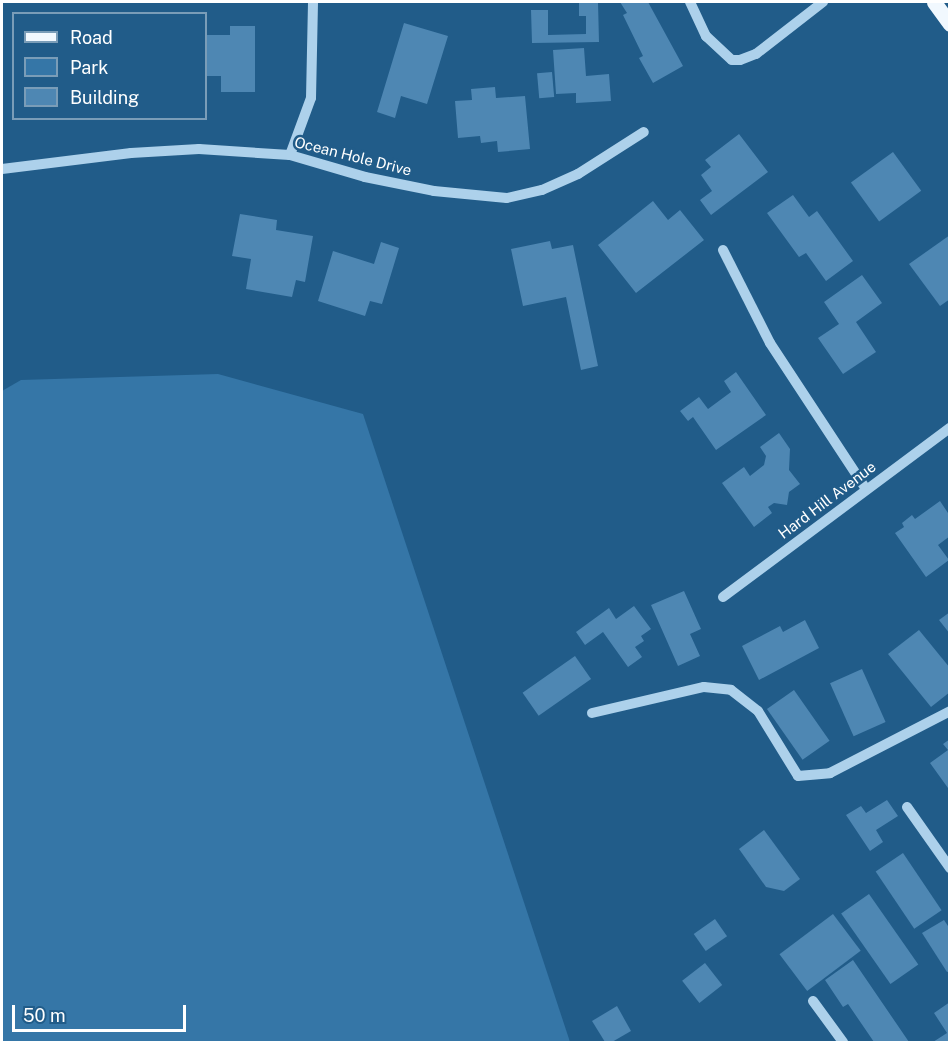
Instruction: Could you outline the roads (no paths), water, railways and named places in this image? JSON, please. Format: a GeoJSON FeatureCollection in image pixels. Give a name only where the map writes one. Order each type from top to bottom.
{"type":"FeatureCollection","features":[{"type":"Feature","properties":{"kind":"main road"},"geometry":{"type":"LineString","coordinates":[[934,2],[950,24]]}},
{"type":"Feature","properties":{"kind":"street"},"geometry":{"type":"LineString","coordinates":[[290,155],[311,98],[314,2]]}},
{"type":"Feature","properties":{"kind":"street"},"geometry":{"type":"LineString","coordinates":[[690,2],[706,36],[732,60],[740,60],[756,54],[823,2]]}},
{"type":"Feature","properties":{"kind":"street","name":"Ocean Hole Drive"},"geometry":{"type":"LineString","coordinates":[[2,169],[131,153],[199,149],[290,155],[365,177],[411,186],[507,198],[542,190],[578,174],[644,132]]}},
{"type":"Feature","properties":{"kind":"street"},"geometry":{"type":"LineString","coordinates":[[723,250],[770,343],[866,489]]}},
{"type":"Feature","properties":{"kind":"street","name":"Hard Hill Avenue"},"geometry":{"type":"LineString","coordinates":[[723,597],[950,428]]}},
{"type":"Feature","properties":{"kind":"street"},"geometry":{"type":"LineString","coordinates":[[592,713],[704,687],[731,690],[758,711],[798,776],[830,773],[950,711]]}},
{"type":"Feature","properties":{"kind":"street"},"geometry":{"type":"LineString","coordinates":[[907,807],[950,868]]}},
{"type":"Feature","properties":{"kind":"street"},"geometry":{"type":"LineString","coordinates":[[813,1001],[843,1042]]}}]}
